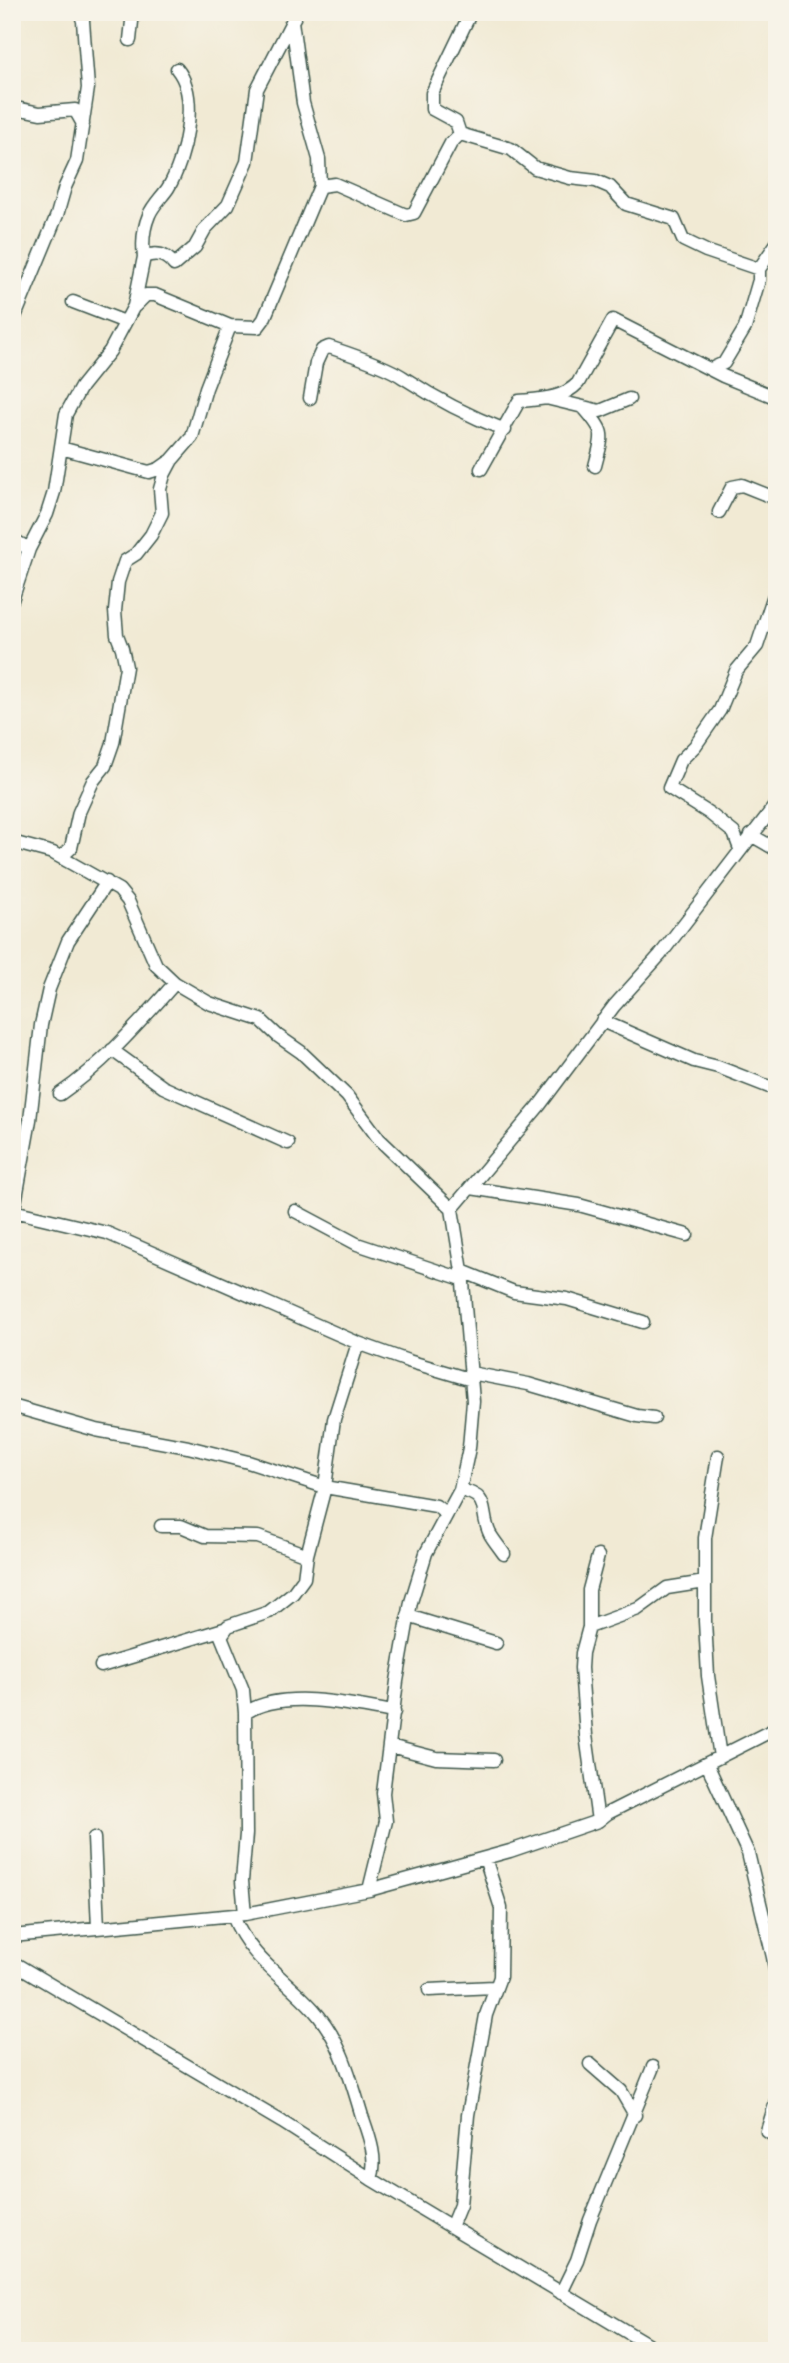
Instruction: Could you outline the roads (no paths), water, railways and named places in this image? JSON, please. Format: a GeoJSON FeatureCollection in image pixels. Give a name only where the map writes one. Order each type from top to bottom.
{"type":"FeatureCollection","features":[{"type":"Feature","properties":{"kind":"street"},"geometry":{"type":"LineString","coordinates":[[12,324],[77,160],[88,88],[80,12]]}},
{"type":"Feature","properties":{"kind":"street"},"geometry":{"type":"LineString","coordinates":[[130,40],[133,12]]}},
{"type":"Feature","properties":{"kind":"street"},"geometry":{"type":"LineString","coordinates":[[460,134],[456,122],[432,109],[432,93],[471,12]]}},
{"type":"Feature","properties":{"kind":"street"},"geometry":{"type":"LineString","coordinates":[[134,306],[146,295],[155,295],[230,326],[258,327],[264,319],[320,186],[319,159],[303,103],[295,16]]}},
{"type":"Feature","properties":{"kind":"street"},"geometry":{"type":"LineString","coordinates":[[144,257],[154,253],[169,258],[174,265],[195,247],[205,229],[229,205],[247,162],[257,89],[295,16]]}},
{"type":"Feature","properties":{"kind":"street"},"geometry":{"type":"LineString","coordinates":[[12,600],[29,549],[54,492],[66,414],[81,387],[110,351],[134,306],[144,257],[142,238],[149,213],[169,187],[181,159],[189,112],[185,79],[177,69]]}},
{"type":"Feature","properties":{"kind":"street"},"geometry":{"type":"LineString","coordinates":[[12,111],[21,109],[40,113],[75,110],[83,124]]}},
{"type":"Feature","properties":{"kind":"street"},"geometry":{"type":"LineString","coordinates":[[320,186],[335,184],[406,215],[414,213],[451,143],[460,134]]}},
{"type":"Feature","properties":{"kind":"street"},"geometry":{"type":"LineString","coordinates":[[460,134],[511,149],[535,168],[610,187],[626,204],[674,219],[683,240],[759,270]]}},
{"type":"Feature","properties":{"kind":"street"},"geometry":{"type":"LineString","coordinates":[[711,369],[724,363],[745,328],[759,279],[759,270],[777,243]]}},
{"type":"Feature","properties":{"kind":"street"},"geometry":{"type":"LineString","coordinates":[[73,302],[125,322]]}},
{"type":"Feature","properties":{"kind":"street"},"geometry":{"type":"LineString","coordinates":[[481,469],[519,401],[548,398],[570,391],[578,383],[613,320],[750,389],[777,398]]}},
{"type":"Feature","properties":{"kind":"street"},"geometry":{"type":"LineString","coordinates":[[61,448],[149,472],[172,460],[192,437],[206,388],[230,326]]}},
{"type":"Feature","properties":{"kind":"street"},"geometry":{"type":"LineString","coordinates":[[310,398],[316,363],[322,350],[329,347],[403,377],[462,413],[505,430]]}},
{"type":"Feature","properties":{"kind":"street"},"geometry":{"type":"LineString","coordinates":[[548,398],[600,411],[629,399]]}},
{"type":"Feature","properties":{"kind":"street"},"geometry":{"type":"LineString","coordinates":[[584,408],[600,426],[602,440],[595,466]]}},
{"type":"Feature","properties":{"kind":"street"},"geometry":{"type":"LineString","coordinates":[[61,858],[71,848],[79,812],[113,743],[125,667],[117,635],[115,611],[118,582],[125,561],[136,554],[151,535],[162,513],[160,489],[172,460]]}},
{"type":"Feature","properties":{"kind":"street"},"geometry":{"type":"LineString","coordinates":[[719,512],[732,487],[741,485],[777,499]]}},
{"type":"Feature","properties":{"kind":"street"},"geometry":{"type":"LineString","coordinates":[[12,540],[29,549]]}},
{"type":"Feature","properties":{"kind":"street"},"geometry":{"type":"LineString","coordinates":[[740,849],[734,833],[709,813],[669,788],[681,760],[695,746],[720,710],[736,671],[757,646],[773,598],[777,594]]}},
{"type":"Feature","properties":{"kind":"street"},"geometry":{"type":"LineString","coordinates":[[452,1209],[539,1105],[602,1021],[660,955],[777,803]]}},
{"type":"Feature","properties":{"kind":"street"},"geometry":{"type":"LineString","coordinates":[[751,835],[777,850]]}},
{"type":"Feature","properties":{"kind":"street"},"geometry":{"type":"LineString","coordinates":[[12,842],[61,858],[119,890],[128,901],[156,965],[175,983],[209,1003],[261,1020],[301,1052],[346,1096],[379,1139],[452,1209],[462,1275],[472,1377],[469,1448],[460,1490],[426,1553],[408,1616],[383,1793],[386,1821],[369,1890]]}},
{"type":"Feature","properties":{"kind":"street"},"geometry":{"type":"LineString","coordinates":[[107,882],[68,941],[49,989],[41,1025],[30,1119],[13,1215],[107,1233],[358,1343],[430,1369],[472,1377],[516,1381],[637,1416],[654,1418]]}},
{"type":"Feature","properties":{"kind":"street"},"geometry":{"type":"LineString","coordinates":[[60,1094],[84,1079],[137,1027],[175,983]]}},
{"type":"Feature","properties":{"kind":"street"},"geometry":{"type":"LineString","coordinates":[[602,1021],[694,1061],[777,1090]]}},
{"type":"Feature","properties":{"kind":"street"},"geometry":{"type":"LineString","coordinates":[[113,1050],[163,1087],[288,1143]]}},
{"type":"Feature","properties":{"kind":"street"},"geometry":{"type":"LineString","coordinates":[[471,1188],[579,1205],[687,1235]]}},
{"type":"Feature","properties":{"kind":"street"},"geometry":{"type":"LineString","coordinates":[[295,1211],[357,1244],[514,1292],[566,1299],[643,1322]]}},
{"type":"Feature","properties":{"kind":"street"},"geometry":{"type":"LineString","coordinates":[[101,1666],[225,1629],[269,1612],[286,1599],[304,1578],[307,1555],[325,1487],[334,1419],[358,1343]]}},
{"type":"Feature","properties":{"kind":"street"},"geometry":{"type":"LineString","coordinates":[[12,1406],[108,1433],[188,1447],[248,1462],[325,1487],[436,1506],[446,1514]]}},
{"type":"Feature","properties":{"kind":"street"},"geometry":{"type":"LineString","coordinates":[[718,1456],[705,1538],[705,1621],[708,1676],[720,1758]]}},
{"type":"Feature","properties":{"kind":"street"},"geometry":{"type":"LineString","coordinates":[[460,1490],[474,1493],[481,1500],[489,1533],[504,1554]]}},
{"type":"Feature","properties":{"kind":"street"},"geometry":{"type":"LineString","coordinates":[[161,1526],[188,1528],[205,1536],[258,1537],[307,1555]]}},
{"type":"Feature","properties":{"kind":"street"},"geometry":{"type":"LineString","coordinates":[[598,1556],[589,1590],[589,1628],[581,1668],[586,1735],[598,1821]]}},
{"type":"Feature","properties":{"kind":"street"},"geometry":{"type":"LineString","coordinates":[[589,1628],[638,1609],[667,1588],[705,1581]]}},
{"type":"Feature","properties":{"kind":"street"},"geometry":{"type":"LineString","coordinates":[[408,1616],[496,1643]]}},
{"type":"Feature","properties":{"kind":"street"},"geometry":{"type":"LineString","coordinates":[[225,1629],[221,1636],[243,1690],[245,1713],[246,1834],[239,1915],[242,1935],[258,1957],[313,2009],[338,2044],[368,2133],[374,2162],[371,2179]]}},
{"type":"Feature","properties":{"kind":"street"},"geometry":{"type":"LineString","coordinates":[[245,1713],[280,1701],[295,1700],[347,1704],[394,1712]]}},
{"type":"Feature","properties":{"kind":"street"},"geometry":{"type":"LineString","coordinates":[[12,1937],[239,1915],[369,1890],[485,1858],[598,1821],[608,1813],[777,1728]]}},
{"type":"Feature","properties":{"kind":"street"},"geometry":{"type":"LineString","coordinates":[[390,1746],[436,1758],[494,1760]]}},
{"type":"Feature","properties":{"kind":"street"},"geometry":{"type":"LineString","coordinates":[[707,1764],[748,1853],[775,1956],[777,1980]]}},
{"type":"Feature","properties":{"kind":"street"},"geometry":{"type":"LineString","coordinates":[[94,1838],[98,1928]]}},
{"type":"Feature","properties":{"kind":"street"},"geometry":{"type":"LineString","coordinates":[[451,2227],[460,2205],[468,2115],[486,2015],[494,1987],[500,1977],[501,1908],[485,1858]]}},
{"type":"Feature","properties":{"kind":"street"},"geometry":{"type":"LineString","coordinates":[[12,1962],[659,2351]]}},
{"type":"Feature","properties":{"kind":"street"},"geometry":{"type":"LineString","coordinates":[[429,1990],[494,1987]]}},
{"type":"Feature","properties":{"kind":"street"},"geometry":{"type":"LineString","coordinates":[[590,2064],[621,2091],[635,2115]]}},
{"type":"Feature","properties":{"kind":"street"},"geometry":{"type":"LineString","coordinates":[[561,2293],[577,2260],[590,2220],[653,2067]]}},
{"type":"Feature","properties":{"kind":"street"},"geometry":{"type":"LineString","coordinates":[[777,2098],[767,2131],[777,2138]]}}]}
